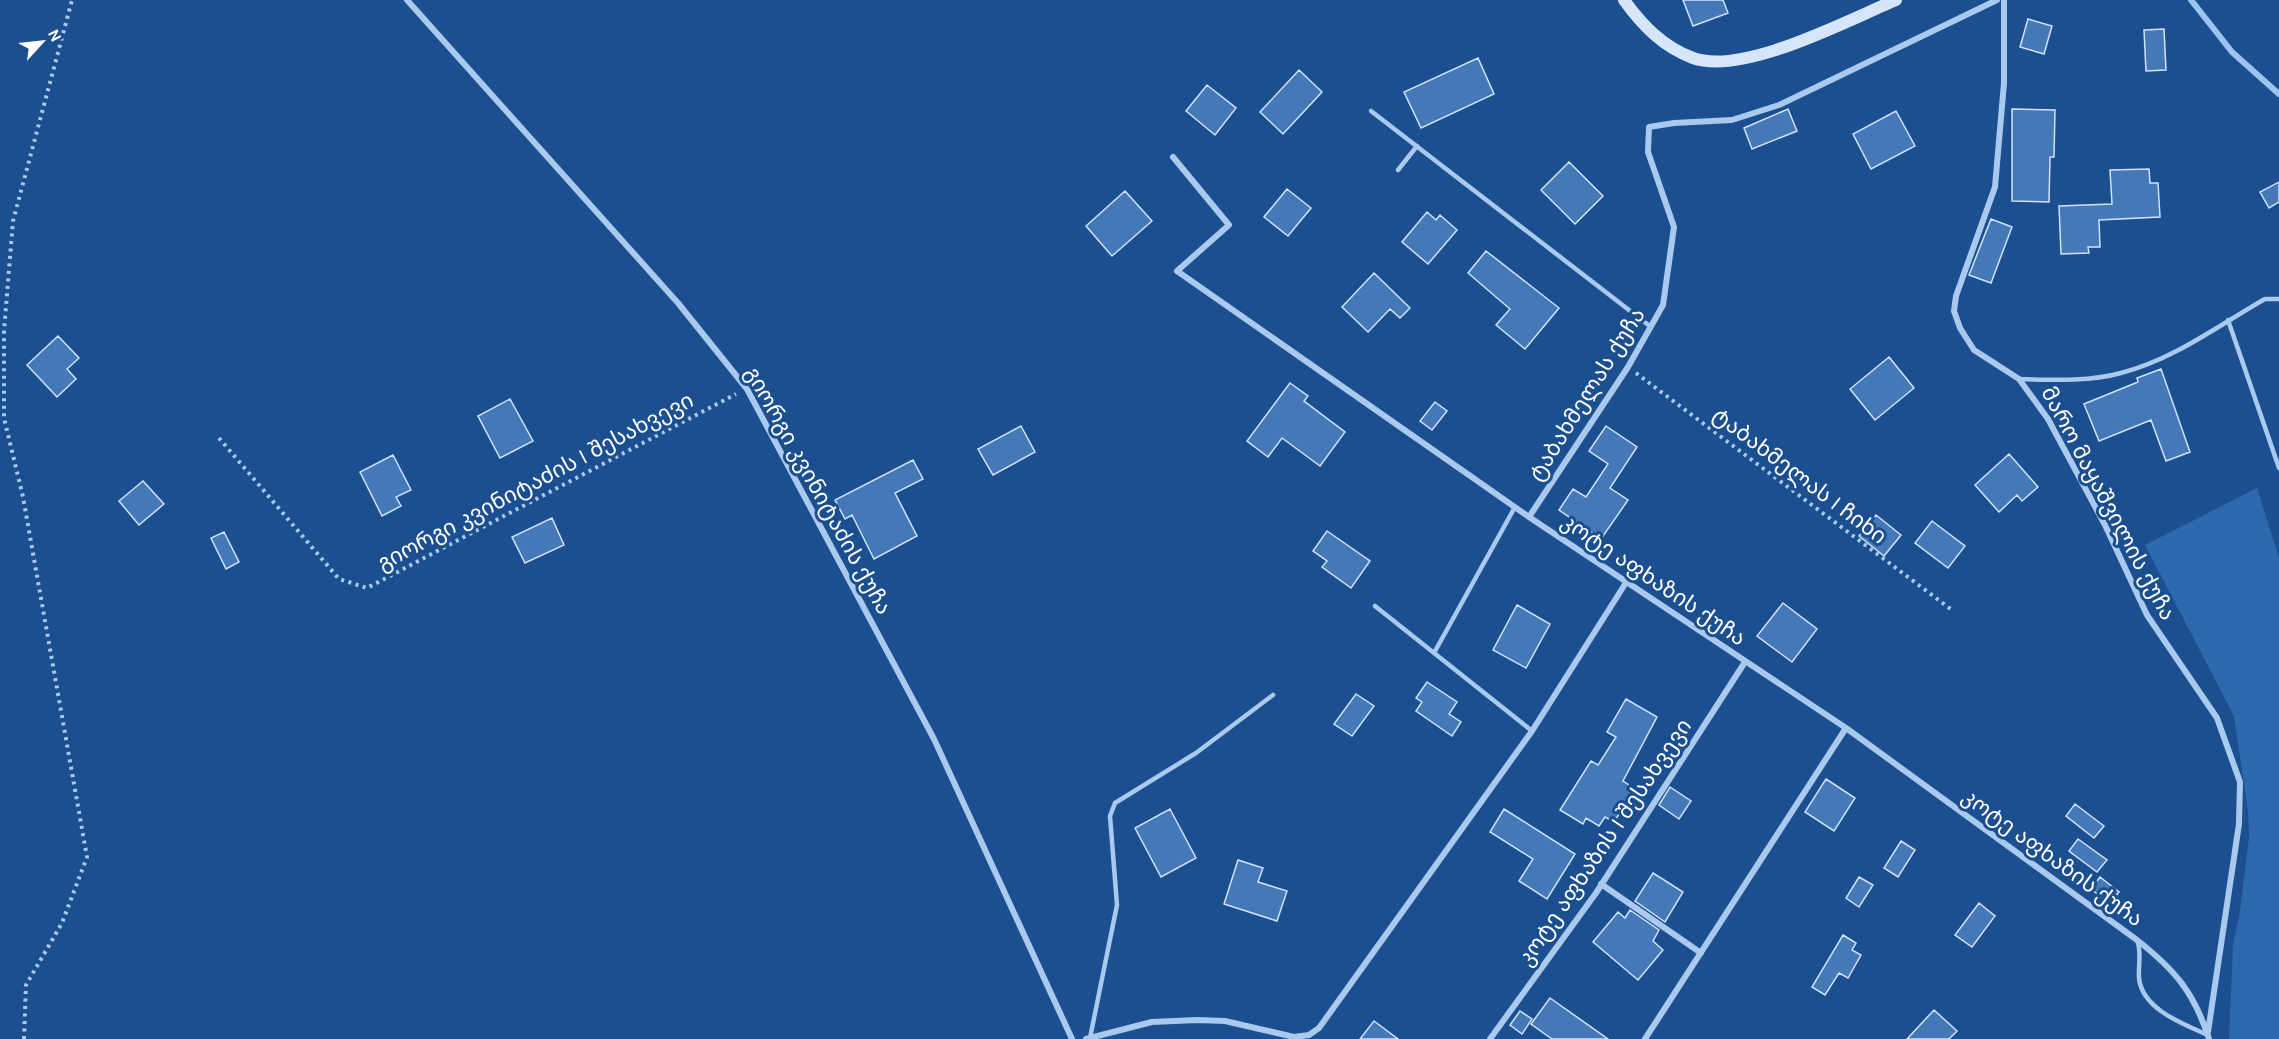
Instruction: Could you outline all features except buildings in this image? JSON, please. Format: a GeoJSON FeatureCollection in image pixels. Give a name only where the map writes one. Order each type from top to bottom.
{"type":"FeatureCollection","features":[{"type":"Feature","properties":{"kind":"main road"},"geometry":{"type":"LineString","coordinates":[[1624,0],[1642,24],[1668,45],[1694,58],[1725,61],[1753,56],[1798,42],[1896,0]]}},
{"type":"Feature","properties":{"kind":"street","name":"გიორგი კვინიტაძის ქუჩა"},"geometry":{"type":"LineString","coordinates":[[407,0],[678,303],[747,388],[934,740],[1072,1039]]}},
{"type":"Feature","properties":{"kind":"street","name":"ტაბახმელას ქუჩა"},"geometry":{"type":"LineString","coordinates":[[1529,517],[1628,367],[1663,305],[1674,227],[1648,152],[1649,127],[1732,120],[1779,105],[1996,0]]}},
{"type":"Feature","properties":{"kind":"street","name":"მარო მაყაშვილის ქუჩა"},"geometry":{"type":"LineString","coordinates":[[2004,0],[2004,83],[1995,187],[1956,296],[1954,311],[1960,328],[1974,350],[2019,378],[2042,410],[2105,525],[2147,615],[2217,718],[2240,782],[2239,824],[2208,1037]]}},
{"type":"Feature","properties":{"kind":"street","name":"კოტე აფხაზის ქუჩა"},"geometry":{"type":"LineString","coordinates":[[1173,158],[1229,225],[1177,271],[1529,517],[1846,728],[2138,940],[2177,973],[2196,1003],[2208,1037]]}},
{"type":"Feature","properties":{"kind":"street"},"geometry":{"type":"LineString","coordinates":[[1088,1038],[1152,1022],[1197,1020],[1225,1021],[1294,1037],[1309,1035],[1319,1028],[1532,731],[1627,581]]}},
{"type":"Feature","properties":{"kind":"street","name":"კოტე აფხაზის I შესახვევი"},"geometry":{"type":"LineString","coordinates":[[1490,1039],[1601,884],[1745,662]]}},
{"type":"Feature","properties":{"kind":"street"},"geometry":{"type":"LineString","coordinates":[[1646,1039],[1846,728]]}},
{"type":"Feature","properties":{"kind":"street"},"geometry":{"type":"LineString","coordinates":[[1601,884],[1701,953]]}},
{"type":"Feature","properties":{"kind":"lane"},"geometry":{"type":"LineString","coordinates":[[1371,111],[1651,327]]}},
{"type":"Feature","properties":{"kind":"lane"},"geometry":{"type":"LineString","coordinates":[[1398,170],[1417,146]]}},
{"type":"Feature","properties":{"kind":"lane"},"geometry":{"type":"LineString","coordinates":[[2019,378],[2070,380],[2121,373],[2186,347],[2265,299],[2279,298]]}},
{"type":"Feature","properties":{"kind":"lane"},"geometry":{"type":"LineString","coordinates":[[2228,320],[2279,468]]}},
{"type":"Feature","properties":{"kind":"lane"},"geometry":{"type":"LineString","coordinates":[[1434,653],[1515,507]]}},
{"type":"Feature","properties":{"kind":"lane"},"geometry":{"type":"LineString","coordinates":[[1375,606],[1532,731]]}},
{"type":"Feature","properties":{"kind":"lane"},"geometry":{"type":"LineString","coordinates":[[1088,1038],[1117,905],[1110,816],[1115,803],[1196,753],[1273,695]]}},
{"type":"Feature","properties":{"kind":"lane"},"geometry":{"type":"LineString","coordinates":[[2138,940],[2139,979],[2148,1000],[2174,1020],[2208,1037]]}},
{"type":"Feature","properties":{"kind":"path"},"geometry":{"type":"LineString","coordinates":[[24,1039],[26,985],[62,923],[87,857],[23,497],[4,418],[4,331],[13,221],[72,0]]}},
{"type":"Feature","properties":{"kind":"path","name":"ტაბახმელას I ჩიხი"},"geometry":{"type":"LineString","coordinates":[[1628,367],[1952,610]]}},
{"type":"Feature","properties":{"kind":"path","name":"გიორგი კვინიტაძის I შესახვევი"},"geometry":{"type":"LineString","coordinates":[[219,438],[339,579],[367,588],[747,388]]}},
{"type":"Feature","properties":{"kind":"shaded area"},"geometry":{"type":"Polygon","coordinates":[[[2257,488],[2279,558],[2279,1039],[2229,1039],[2233,944],[2240,912],[2249,837],[2248,811],[2234,716],[2145,545],[2257,488]]]}},
{"type":"Feature","properties":{"kind":"waterway"},"geometry":{"type":"LineString","coordinates":[[2191,0],[2232,52],[2279,94]]}}]}
